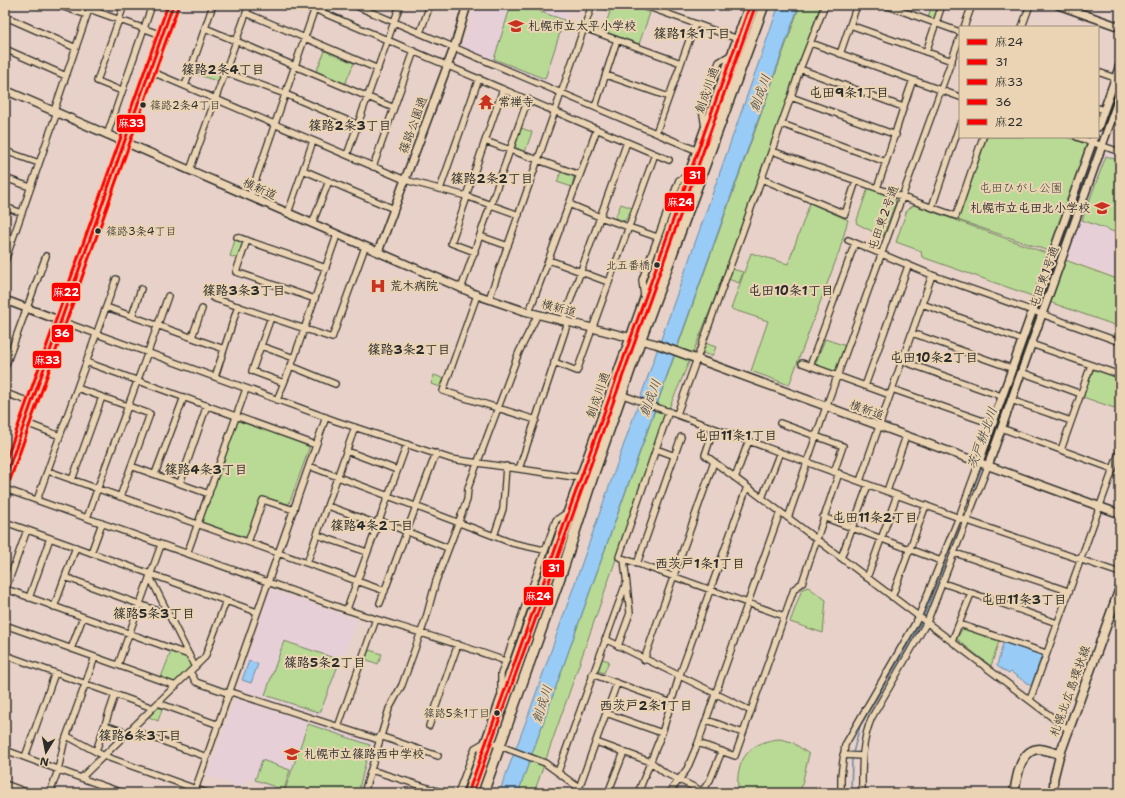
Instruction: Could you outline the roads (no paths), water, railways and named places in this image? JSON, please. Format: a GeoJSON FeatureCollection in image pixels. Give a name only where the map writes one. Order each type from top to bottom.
{"type":"FeatureCollection","features":[{"type":"Feature","properties":{"kind":"highway","name":"創成川通"},"geometry":{"type":"LineString","coordinates":[[468,793],[750,5]]}},
{"type":"Feature","properties":{"kind":"highway","name":"創成川通"},"geometry":{"type":"LineString","coordinates":[[482,793],[503,747],[591,481],[764,5]]}},
{"type":"Feature","properties":{"kind":"highway"},"geometry":{"type":"LineString","coordinates":[[550,564],[563,569]]}},
{"type":"Feature","properties":{"kind":"main road"},"geometry":{"type":"LineString","coordinates":[[5,478],[26,423],[173,5]]}},
{"type":"Feature","properties":{"kind":"main road","name":"札幌北広島環状線"},"geometry":{"type":"LineString","coordinates":[[1014,793],[1022,762],[1029,753],[1038,749],[1060,754],[1120,588]]}},
{"type":"Feature","properties":{"kind":"street"},"geometry":{"type":"LineString","coordinates":[[58,5],[87,15]]}},
{"type":"Feature","properties":{"kind":"street"},"geometry":{"type":"LineString","coordinates":[[122,91],[97,81],[124,5]]}},
{"type":"Feature","properties":{"kind":"street"},"geometry":{"type":"LineString","coordinates":[[108,135],[152,5]]}},
{"type":"Feature","properties":{"kind":"street"},"geometry":{"type":"LineString","coordinates":[[185,86],[213,5]]}},
{"type":"Feature","properties":{"kind":"street"},"geometry":{"type":"LineString","coordinates":[[190,170],[249,5]]}},
{"type":"Feature","properties":{"kind":"street"},"geometry":{"type":"LineString","coordinates":[[305,5],[315,7],[388,40],[669,160]]}},
{"type":"Feature","properties":{"kind":"street"},"geometry":{"type":"LineString","coordinates":[[354,5],[698,151]]}},
{"type":"Feature","properties":{"kind":"street"},"geometry":{"type":"LineString","coordinates":[[347,155],[400,5]]}},
{"type":"Feature","properties":{"kind":"street"},"geometry":{"type":"LineString","coordinates":[[420,33],[430,5]]}},
{"type":"Feature","properties":{"kind":"street","name":"篠路公園通"},"geometry":{"type":"LineString","coordinates":[[378,252],[448,65],[468,5]]}},
{"type":"Feature","properties":{"kind":"street"},"geometry":{"type":"LineString","coordinates":[[489,300],[592,5]]}},
{"type":"Feature","properties":{"kind":"street"},"geometry":{"type":"LineString","coordinates":[[643,5],[738,39]]}},
{"type":"Feature","properties":{"kind":"street"},"geometry":{"type":"LineString","coordinates":[[677,414],[782,124],[800,69],[825,5]]}},
{"type":"Feature","properties":{"kind":"street"},"geometry":{"type":"LineString","coordinates":[[840,54],[857,5]]}},
{"type":"Feature","properties":{"kind":"street"},"geometry":{"type":"LineString","coordinates":[[886,5],[959,32]]}},
{"type":"Feature","properties":{"kind":"street"},"geometry":{"type":"LineString","coordinates":[[926,52],[942,5]]}},
{"type":"Feature","properties":{"kind":"street"},"geometry":{"type":"LineString","coordinates":[[964,26],[972,5]]}},
{"type":"Feature","properties":{"kind":"street"},"geometry":{"type":"LineString","coordinates":[[1022,26],[1030,5]]}},
{"type":"Feature","properties":{"kind":"street"},"geometry":{"type":"LineString","coordinates":[[1058,5],[1120,27]]}},
{"type":"Feature","properties":{"kind":"street"},"geometry":{"type":"LineString","coordinates":[[5,261],[90,7],[119,20],[162,35]]}},
{"type":"Feature","properties":{"kind":"street"},"geometry":{"type":"LineString","coordinates":[[250,196],[315,7]]}},
{"type":"Feature","properties":{"kind":"street"},"geometry":{"type":"LineString","coordinates":[[246,13],[378,69]]}},
{"type":"Feature","properties":{"kind":"street"},"geometry":{"type":"LineString","coordinates":[[5,20],[6,17],[76,48]]}},
{"type":"Feature","properties":{"kind":"street"},"geometry":{"type":"LineString","coordinates":[[656,133],[695,24]]}},
{"type":"Feature","properties":{"kind":"street"},"geometry":{"type":"LineString","coordinates":[[850,25],[952,61]]}},
{"type":"Feature","properties":{"kind":"street"},"geometry":{"type":"LineString","coordinates":[[205,28],[394,108]]}},
{"type":"Feature","properties":{"kind":"street"},"geometry":{"type":"LineString","coordinates":[[584,28],[681,63]]}},
{"type":"Feature","properties":{"kind":"street"},"geometry":{"type":"LineString","coordinates":[[595,107],[618,40]]}},
{"type":"Feature","properties":{"kind":"street","name":"屯田東2号通"},"geometry":{"type":"LineString","coordinates":[[788,518],[837,376],[959,40]]}},
{"type":"Feature","properties":{"kind":"street"},"geometry":{"type":"LineString","coordinates":[[811,43],[959,96]]}},
{"type":"Feature","properties":{"kind":"street"},"geometry":{"type":"LineString","coordinates":[[5,49],[66,76]]}},
{"type":"Feature","properties":{"kind":"street"},"geometry":{"type":"LineString","coordinates":[[373,166],[414,51]]}},
{"type":"Feature","properties":{"kind":"street"},"geometry":{"type":"LineString","coordinates":[[1099,121],[1101,109],[1120,65]]}},
{"type":"Feature","properties":{"kind":"street"},"geometry":{"type":"LineString","coordinates":[[800,69],[903,107]]}},
{"type":"Feature","properties":{"kind":"street"},"geometry":{"type":"LineString","coordinates":[[150,71],[405,180],[466,196],[518,215]]}},
{"type":"Feature","properties":{"kind":"street"},"geometry":{"type":"LineString","coordinates":[[225,72],[285,94],[358,125]]}},
{"type":"Feature","properties":{"kind":"street"},"geometry":{"type":"LineString","coordinates":[[1099,72],[1115,78]]}},
{"type":"Feature","properties":{"kind":"street"},"geometry":{"type":"LineString","coordinates":[[606,75],[669,98]]}},
{"type":"Feature","properties":{"kind":"street"},"geometry":{"type":"LineString","coordinates":[[440,190],[479,78]]}},
{"type":"Feature","properties":{"kind":"street"},"geometry":{"type":"LineString","coordinates":[[877,188],[896,135],[903,107],[913,80]]}},
{"type":"Feature","properties":{"kind":"street"},"geometry":{"type":"LineString","coordinates":[[475,252],[451,242],[503,89]]}},
{"type":"Feature","properties":{"kind":"street","name":"横新道"},"geometry":{"type":"LineString","coordinates":[[5,90],[489,300],[529,312],[656,344],[1120,514]]}},
{"type":"Feature","properties":{"kind":"street","name":"屯田東1号通"},"geometry":{"type":"LineString","coordinates":[[983,464],[992,424],[1011,368],[1022,340],[1037,312],[1097,143],[1120,95]]}},
{"type":"Feature","properties":{"kind":"street"},"geometry":{"type":"LineString","coordinates":[[791,97],[896,135]]}},
{"type":"Feature","properties":{"kind":"street"},"geometry":{"type":"LineString","coordinates":[[461,289],[528,100]]}},
{"type":"Feature","properties":{"kind":"street"},"geometry":{"type":"LineString","coordinates":[[782,124],[886,162]]}},
{"type":"Feature","properties":{"kind":"street"},"geometry":{"type":"LineString","coordinates":[[932,207],[959,127]]}},
{"type":"Feature","properties":{"kind":"street"},"geometry":{"type":"LineString","coordinates":[[529,312],[597,129]]}},
{"type":"Feature","properties":{"kind":"street"},"geometry":{"type":"LineString","coordinates":[[772,151],[956,216],[983,138]]}},
{"type":"Feature","properties":{"kind":"street"},"geometry":{"type":"LineString","coordinates":[[1080,138],[1120,152]]}},
{"type":"Feature","properties":{"kind":"street"},"geometry":{"type":"LineString","coordinates":[[288,213],[313,141]]}},
{"type":"Feature","properties":{"kind":"street"},"geometry":{"type":"LineString","coordinates":[[485,141],[580,175]]}},
{"type":"Feature","properties":{"kind":"street"},"geometry":{"type":"LineString","coordinates":[[519,469],[536,420],[581,271],[627,142]]}},
{"type":"Feature","properties":{"kind":"street","name":"屯田東1号通"},"geometry":{"type":"LineString","coordinates":[[983,464],[1001,428],[1031,344],[1037,312],[1097,143]]}},
{"type":"Feature","properties":{"kind":"street"},"geometry":{"type":"LineString","coordinates":[[5,151],[39,163]]}},
{"type":"Feature","properties":{"kind":"street"},"geometry":{"type":"LineString","coordinates":[[554,362],[577,371],[655,154]]}},
{"type":"Feature","properties":{"kind":"street"},"geometry":{"type":"LineString","coordinates":[[303,170],[394,209]]}},
{"type":"Feature","properties":{"kind":"street"},"geometry":{"type":"LineString","coordinates":[[644,301],[642,280],[657,237],[679,180],[690,174]]}},
{"type":"Feature","properties":{"kind":"street"},"geometry":{"type":"LineString","coordinates":[[5,178],[30,187]]}},
{"type":"Feature","properties":{"kind":"street"},"geometry":{"type":"LineString","coordinates":[[762,179],[845,214],[856,180]]}},
{"type":"Feature","properties":{"kind":"street"},"geometry":{"type":"LineString","coordinates":[[312,224],[329,181]]}},
{"type":"Feature","properties":{"kind":"street"},"geometry":{"type":"LineString","coordinates":[[569,204],[628,228],[657,237]]}},
{"type":"Feature","properties":{"kind":"street"},"geometry":{"type":"LineString","coordinates":[[5,207],[22,213]]}},
{"type":"Feature","properties":{"kind":"street"},"geometry":{"type":"LineString","coordinates":[[277,400],[294,358],[337,235]]}},
{"type":"Feature","properties":{"kind":"street"},"geometry":{"type":"LineString","coordinates":[[480,236],[508,246]]}},
{"type":"Feature","properties":{"kind":"street"},"geometry":{"type":"LineString","coordinates":[[237,237],[326,268]]}},
{"type":"Feature","properties":{"kind":"street"},"geometry":{"type":"LineString","coordinates":[[247,240],[236,272],[315,299]]}},
{"type":"Feature","properties":{"kind":"street"},"geometry":{"type":"LineString","coordinates":[[848,240],[932,275],[1120,342]]}},
{"type":"Feature","properties":{"kind":"street"},"geometry":{"type":"LineString","coordinates":[[810,366],[855,243]]}},
{"type":"Feature","properties":{"kind":"street"},"geometry":{"type":"LineString","coordinates":[[213,298],[332,338],[365,247]]}},
{"type":"Feature","properties":{"kind":"street"},"geometry":{"type":"LineString","coordinates":[[5,367],[25,308],[46,256]]}},
{"type":"Feature","properties":{"kind":"street"},"geometry":{"type":"LineString","coordinates":[[548,260],[608,282]]}},
{"type":"Feature","properties":{"kind":"street"},"geometry":{"type":"LineString","coordinates":[[865,386],[908,266]]}},
{"type":"Feature","properties":{"kind":"street"},"geometry":{"type":"LineString","coordinates":[[860,481],[932,275]]}},
{"type":"Feature","properties":{"kind":"street"},"geometry":{"type":"LineString","coordinates":[[37,500],[116,279]]}},
{"type":"Feature","properties":{"kind":"street"},"geometry":{"type":"LineString","coordinates":[[132,316],[141,288]]}},
{"type":"Feature","properties":{"kind":"street"},"geometry":{"type":"LineString","coordinates":[[477,295],[443,391],[536,420]]}},
{"type":"Feature","properties":{"kind":"street"},"geometry":{"type":"LineString","coordinates":[[87,518],[168,296]]}},
{"type":"Feature","properties":{"kind":"street"},"geometry":{"type":"LineString","coordinates":[[5,300],[96,335],[355,428],[436,454],[451,458],[581,478],[591,481]]}},
{"type":"Feature","properties":{"kind":"street"},"geometry":{"type":"LineString","coordinates":[[922,304],[1022,340]]}},
{"type":"Feature","properties":{"kind":"street"},"geometry":{"type":"LineString","coordinates":[[215,377],[238,306]]}},
{"type":"Feature","properties":{"kind":"street"},"geometry":{"type":"LineString","coordinates":[[106,307],[224,348]]}},
{"type":"Feature","properties":{"kind":"street"},"geometry":{"type":"LineString","coordinates":[[192,337],[202,309]]}},
{"type":"Feature","properties":{"kind":"street"},"geometry":{"type":"LineString","coordinates":[[364,793],[389,709],[402,685],[421,632],[436,581],[458,523],[478,462],[519,352],[538,314]]}},
{"type":"Feature","properties":{"kind":"street"},"geometry":{"type":"LineString","coordinates":[[271,317],[252,371],[284,383]]}},
{"type":"Feature","properties":{"kind":"street"},"geometry":{"type":"LineString","coordinates":[[912,333],[1011,368]]}},
{"type":"Feature","properties":{"kind":"street"},"geometry":{"type":"LineString","coordinates":[[1031,344],[1120,375]]}},
{"type":"Feature","properties":{"kind":"street"},"geometry":{"type":"LineString","coordinates":[[261,346],[294,358]]}},
{"type":"Feature","properties":{"kind":"street"},"geometry":{"type":"LineString","coordinates":[[902,361],[1001,396]]}},
{"type":"Feature","properties":{"kind":"street"},"geometry":{"type":"LineString","coordinates":[[86,362],[316,445]]}},
{"type":"Feature","properties":{"kind":"street"},"geometry":{"type":"LineString","coordinates":[[802,363],[865,386],[891,392],[992,424]]}},
{"type":"Feature","properties":{"kind":"street"},"geometry":{"type":"LineString","coordinates":[[1062,450],[1091,365]]}},
{"type":"Feature","properties":{"kind":"street"},"geometry":{"type":"LineString","coordinates":[[291,366],[335,384]]}},
{"type":"Feature","properties":{"kind":"street"},"geometry":{"type":"LineString","coordinates":[[1021,372],[1081,394]]}},
{"type":"Feature","properties":{"kind":"street"},"geometry":{"type":"LineString","coordinates":[[77,388],[150,414],[120,497]]}},
{"type":"Feature","properties":{"kind":"street"},"geometry":{"type":"LineString","coordinates":[[187,554],[246,389]]}},
{"type":"Feature","properties":{"kind":"street"},"geometry":{"type":"LineString","coordinates":[[612,391],[749,440],[868,485],[1120,573]]}},
{"type":"Feature","properties":{"kind":"street"},"geometry":{"type":"LineString","coordinates":[[5,393],[33,403]]}},
{"type":"Feature","properties":{"kind":"street"},"geometry":{"type":"LineString","coordinates":[[72,480],[102,397]]}},
{"type":"Feature","properties":{"kind":"street"},"geometry":{"type":"LineString","coordinates":[[155,474],[184,397]]}},
{"type":"Feature","properties":{"kind":"street"},"geometry":{"type":"LineString","coordinates":[[1011,400],[1071,421]]}},
{"type":"Feature","properties":{"kind":"street"},"geometry":{"type":"LineString","coordinates":[[180,483],[207,405]]}},
{"type":"Feature","properties":{"kind":"street"},"geometry":{"type":"LineString","coordinates":[[669,412],[619,557],[784,616]]}},
{"type":"Feature","properties":{"kind":"street"},"geometry":{"type":"LineString","coordinates":[[195,791],[326,417]]}},
{"type":"Feature","properties":{"kind":"street"},"geometry":{"type":"LineString","coordinates":[[26,423],[60,436]]}},
{"type":"Feature","properties":{"kind":"street"},"geometry":{"type":"LineString","coordinates":[[698,743],[735,756],[794,589],[802,583],[843,446],[780,423]]}},
{"type":"Feature","properties":{"kind":"street"},"geometry":{"type":"LineString","coordinates":[[307,563],[355,428]]}},
{"type":"Feature","properties":{"kind":"street"},"geometry":{"type":"LineString","coordinates":[[714,428],[705,455],[1069,730]]}},
{"type":"Feature","properties":{"kind":"street"},"geometry":{"type":"LineString","coordinates":[[1001,428],[1113,469]]}},
{"type":"Feature","properties":{"kind":"street"},"geometry":{"type":"LineString","coordinates":[[887,491],[906,436]]}},
{"type":"Feature","properties":{"kind":"street"},"geometry":{"type":"LineString","coordinates":[[637,564],[681,437]]}},
{"type":"Feature","properties":{"kind":"street"},"geometry":{"type":"LineString","coordinates":[[735,478],[749,440]]}},
{"type":"Feature","properties":{"kind":"street"},"geometry":{"type":"LineString","coordinates":[[347,609],[407,444]]}},
{"type":"Feature","properties":{"kind":"street"},"geometry":{"type":"LineString","coordinates":[[656,449],[675,456]]}},
{"type":"Feature","properties":{"kind":"street"},"geometry":{"type":"LineString","coordinates":[[1030,700],[1120,450]]}},
{"type":"Feature","properties":{"kind":"street"},"geometry":{"type":"LineString","coordinates":[[347,451],[397,470]]}},
{"type":"Feature","properties":{"kind":"street"},"geometry":{"type":"LineString","coordinates":[[762,498],[780,452]]}},
{"type":"Feature","properties":{"kind":"street"},"geometry":{"type":"LineString","coordinates":[[380,603],[436,454]]}},
{"type":"Feature","properties":{"kind":"street"},"geometry":{"type":"LineString","coordinates":[[644,660],[714,462]]}},
{"type":"Feature","properties":{"kind":"street"},"geometry":{"type":"LineString","coordinates":[[840,793],[845,745],[887,681],[943,583],[955,553],[963,519],[983,464]]}},
{"type":"Feature","properties":{"kind":"street"},"geometry":{"type":"LineString","coordinates":[[862,793],[856,755],[887,681],[923,619],[941,561],[963,519],[983,464]]}},
{"type":"Feature","properties":{"kind":"street"},"geometry":{"type":"LineString","coordinates":[[132,466],[209,494]]}},
{"type":"Feature","properties":{"kind":"street"},"geometry":{"type":"LineString","coordinates":[[309,466],[512,543],[544,550]]}},
{"type":"Feature","properties":{"kind":"street"},"geometry":{"type":"LineString","coordinates":[[494,536],[503,509],[506,466]]}},
{"type":"Feature","properties":{"kind":"street"},"geometry":{"type":"LineString","coordinates":[[48,471],[385,591]]}},
{"type":"Feature","properties":{"kind":"street"},"geometry":{"type":"LineString","coordinates":[[841,558],[868,485]]}},
{"type":"Feature","properties":{"kind":"street"},"geometry":{"type":"LineString","coordinates":[[638,793],[662,733],[679,676],[747,487]]}},
{"type":"Feature","properties":{"kind":"street"},"geometry":{"type":"LineString","coordinates":[[5,489],[268,583],[376,619],[458,644],[505,661]]}},
{"type":"Feature","properties":{"kind":"street"},"geometry":{"type":"LineString","coordinates":[[867,578],[897,495]]}},
{"type":"Feature","properties":{"kind":"street"},"geometry":{"type":"LineString","coordinates":[[248,542],[263,500],[294,510]]}},
{"type":"Feature","properties":{"kind":"street"},"geometry":{"type":"LineString","coordinates":[[892,597],[926,505]]}},
{"type":"Feature","properties":{"kind":"street"},"geometry":{"type":"LineString","coordinates":[[328,506],[407,531],[448,548]]}},
{"type":"Feature","properties":{"kind":"street"},"geometry":{"type":"LineString","coordinates":[[502,699],[501,674],[544,550],[556,520],[569,511]]}},
{"type":"Feature","properties":{"kind":"street"},"geometry":{"type":"LineString","coordinates":[[669,793],[687,769],[698,743],[780,512]]}},
{"type":"Feature","properties":{"kind":"street"},"geometry":{"type":"LineString","coordinates":[[823,517],[941,561]]}},
{"type":"Feature","properties":{"kind":"street"},"geometry":{"type":"LineString","coordinates":[[5,522],[150,576],[257,612]]}},
{"type":"Feature","properties":{"kind":"street"},"geometry":{"type":"LineString","coordinates":[[91,553],[102,523]]}},
{"type":"Feature","properties":{"kind":"street"},"geometry":{"type":"LineString","coordinates":[[27,530],[5,590],[189,655]]}},
{"type":"Feature","properties":{"kind":"street"},"geometry":{"type":"LineString","coordinates":[[317,535],[367,552]]}},
{"type":"Feature","properties":{"kind":"street"},"geometry":{"type":"LineString","coordinates":[[29,598],[50,538]]}},
{"type":"Feature","properties":{"kind":"street"},"geometry":{"type":"LineString","coordinates":[[118,665],[161,545]]}},
{"type":"Feature","properties":{"kind":"street"},"geometry":{"type":"LineString","coordinates":[[54,607],[76,548]]}},
{"type":"Feature","properties":{"kind":"street"},"geometry":{"type":"LineString","coordinates":[[955,553],[1068,591]]}},
{"type":"Feature","properties":{"kind":"street"},"geometry":{"type":"LineString","coordinates":[[618,646],[630,613],[624,559]]}},
{"type":"Feature","properties":{"kind":"street"},"geometry":{"type":"LineString","coordinates":[[150,576],[195,667]]}},
{"type":"Feature","properties":{"kind":"street"},"geometry":{"type":"LineString","coordinates":[[65,577],[169,616]]}},
{"type":"Feature","properties":{"kind":"street"},"geometry":{"type":"LineString","coordinates":[[558,772],[626,583]]}},
{"type":"Feature","properties":{"kind":"street"},"geometry":{"type":"LineString","coordinates":[[943,583],[1057,623]]}},
{"type":"Feature","properties":{"kind":"street"},"geometry":{"type":"LineString","coordinates":[[952,641],[971,594]]}},
{"type":"Feature","properties":{"kind":"street"},"geometry":{"type":"LineString","coordinates":[[81,778],[205,657],[226,601]]}},
{"type":"Feature","properties":{"kind":"street"},"geometry":{"type":"LineString","coordinates":[[72,649],[83,617]]}},
{"type":"Feature","properties":{"kind":"street"},"geometry":{"type":"LineString","coordinates":[[338,727],[376,619]]}},
{"type":"Feature","properties":{"kind":"street"},"geometry":{"type":"LineString","coordinates":[[959,624],[1046,653]]}},
{"type":"Feature","properties":{"kind":"street"},"geometry":{"type":"LineString","coordinates":[[5,625],[176,686]]}},
{"type":"Feature","properties":{"kind":"street"},"geometry":{"type":"LineString","coordinates":[[605,639],[644,660],[751,711]]}},
{"type":"Feature","properties":{"kind":"street"},"geometry":{"type":"LineString","coordinates":[[429,726],[458,644]]}},
{"type":"Feature","properties":{"kind":"street"},"geometry":{"type":"LineString","coordinates":[[5,655],[153,708]]}},
{"type":"Feature","properties":{"kind":"street"},"geometry":{"type":"LineString","coordinates":[[50,793],[67,736],[95,657]]}},
{"type":"Feature","properties":{"kind":"street"},"geometry":{"type":"LineString","coordinates":[[190,672],[196,682],[338,727],[438,756]]}},
{"type":"Feature","properties":{"kind":"street"},"geometry":{"type":"LineString","coordinates":[[25,758],[55,673]]}},
{"type":"Feature","properties":{"kind":"street"},"geometry":{"type":"LineString","coordinates":[[592,674],[672,703]]}},
{"type":"Feature","properties":{"kind":"street"},"geometry":{"type":"LineString","coordinates":[[579,788],[617,683]]}},
{"type":"Feature","properties":{"kind":"street"},"geometry":{"type":"LineString","coordinates":[[96,751],[115,695]]}},
{"type":"Feature","properties":{"kind":"street"},"geometry":{"type":"LineString","coordinates":[[158,703],[219,725]]}},
{"type":"Feature","properties":{"kind":"street"},"geometry":{"type":"LineString","coordinates":[[606,713],[662,733]]}},
{"type":"Feature","properties":{"kind":"street"},"geometry":{"type":"LineString","coordinates":[[707,720],[743,733]]}},
{"type":"Feature","properties":{"kind":"street"},"geometry":{"type":"LineString","coordinates":[[105,725],[129,731],[207,757]]}},
{"type":"Feature","properties":{"kind":"street"},"geometry":{"type":"LineString","coordinates":[[67,736],[104,756],[195,791],[207,793]]}},
{"type":"Feature","properties":{"kind":"street"},"geometry":{"type":"LineString","coordinates":[[458,793],[476,748],[487,742],[538,760],[558,772],[586,793]]}},
{"type":"Feature","properties":{"kind":"street"},"geometry":{"type":"LineString","coordinates":[[596,742],[651,762],[665,773],[702,792],[710,780],[722,751]]}},
{"type":"Feature","properties":{"kind":"street"},"geometry":{"type":"LineString","coordinates":[[5,750],[123,793]]}},
{"type":"Feature","properties":{"kind":"street"},"geometry":{"type":"LineString","coordinates":[[608,793],[624,752]]}},
{"type":"Feature","properties":{"kind":"street"},"geometry":{"type":"LineString","coordinates":[[1053,793],[1054,778],[1060,754]]}},
{"type":"Feature","properties":{"kind":"street"},"geometry":{"type":"LineString","coordinates":[[843,755],[856,755]]}},
{"type":"Feature","properties":{"kind":"street"},"geometry":{"type":"LineString","coordinates":[[371,770],[444,793]]}},
{"type":"Feature","properties":{"kind":"street"},"geometry":{"type":"LineString","coordinates":[[5,784],[29,793]]}},
{"type":"Feature","properties":{"kind":"water","name":"創成川"},"geometry":{"type":"Polygon","coordinates":[[[779,5],[799,5],[518,793],[499,793],[528,716],[779,5]]]}},
{"type":"Feature","properties":{"kind":"water"},"geometry":{"type":"Polygon","coordinates":[[[1006,642],[1042,655],[1031,686],[1011,672],[1009,674],[997,666],[1003,643],[1006,642]]]}},
{"type":"Feature","properties":{"kind":"water"},"geometry":{"type":"Polygon","coordinates":[[[249,661],[258,664],[251,683],[242,680],[249,661]]]}},
{"type":"Feature","properties":{"kind":"waterway","name":"茨戸耕北川"},"geometry":{"type":"LineString","coordinates":[[1098,143],[1120,81]]}},
{"type":"Feature","properties":{"kind":"waterway","name":"茨戸耕北川"},"geometry":{"type":"LineString","coordinates":[[1037,310],[1097,146]]}},
{"type":"Feature","properties":{"kind":"waterway","name":"茨戸耕北川"},"geometry":{"type":"LineString","coordinates":[[984,461],[1036,314]]}},
{"type":"Feature","properties":{"kind":"waterway","name":"茨戸耕北川"},"geometry":{"type":"LineString","coordinates":[[962,517],[982,466]]}},
{"type":"Feature","properties":{"kind":"waterway","name":"茨戸耕北川"},"geometry":{"type":"LineString","coordinates":[[923,618],[961,521]]}},
{"type":"Feature","properties":{"kind":"waterway","name":"茨戸耕北川"},"geometry":{"type":"LineString","coordinates":[[853,753],[860,726],[922,621]]}},
{"type":"Feature","properties":{"kind":"waterway","name":"茨戸耕北川"},"geometry":{"type":"LineString","coordinates":[[851,793],[852,757]]}},
{"type":"Feature","properties":{"kind":"place","name":"札幌市立太平小学校"},"geometry":{"type":"Point","coordinates":[516,26]}},
{"type":"Feature","properties":{"kind":"place","name":"常禅寺"},"geometry":{"type":"Point","coordinates":[486,102]}},
{"type":"Feature","properties":{"kind":"place","name":"篠路2条4丁目"},"geometry":{"type":"Point","coordinates":[143,105]}},
{"type":"Feature","properties":{"kind":"place","name":"札幌市立屯田北小学校"},"geometry":{"type":"Point","coordinates":[1102,208]}},
{"type":"Feature","properties":{"kind":"place","name":"篠路3条4丁目"},"geometry":{"type":"Point","coordinates":[98,231]}},
{"type":"Feature","properties":{"kind":"place","name":"北五番橋"},"geometry":{"type":"Point","coordinates":[657,265]}},
{"type":"Feature","properties":{"kind":"place","name":"荒木病院"},"geometry":{"type":"Point","coordinates":[378,286]}},
{"type":"Feature","properties":{"kind":"place","name":"篠路5条1丁目"},"geometry":{"type":"Point","coordinates":[497,713]}},
{"type":"Feature","properties":{"kind":"place","name":"札幌市立篠路西中学校"},"geometry":{"type":"Point","coordinates":[292,754]}},
{"type":"Feature","properties":{"kind":"district","name":"篠路1条1丁目"},"geometry":{"type":"Point","coordinates":[692,33]}},
{"type":"Feature","properties":{"kind":"district","name":"篠路2条4丁目"},"geometry":{"type":"Point","coordinates":[223,69]}},
{"type":"Feature","properties":{"kind":"district","name":"屯田9条1丁目"},"geometry":{"type":"Point","coordinates":[849,92]}},
{"type":"Feature","properties":{"kind":"district","name":"篠路2条3丁目"},"geometry":{"type":"Point","coordinates":[350,125]}},
{"type":"Feature","properties":{"kind":"district","name":"篠路2条2丁目"},"geometry":{"type":"Point","coordinates":[492,178]}},
{"type":"Feature","properties":{"kind":"district","name":"篠路3条3丁目"},"geometry":{"type":"Point","coordinates":[244,290]}},
{"type":"Feature","properties":{"kind":"district","name":"屯田10条1丁目"},"geometry":{"type":"Point","coordinates":[791,290]}},
{"type":"Feature","properties":{"kind":"district","name":"篠路3条2丁目"},"geometry":{"type":"Point","coordinates":[409,349]}},
{"type":"Feature","properties":{"kind":"district","name":"屯田10条2丁目"},"geometry":{"type":"Point","coordinates":[934,357]}},
{"type":"Feature","properties":{"kind":"district","name":"屯田11条1丁目"},"geometry":{"type":"Point","coordinates":[736,435]}},
{"type":"Feature","properties":{"kind":"district","name":"篠路4条3丁目"},"geometry":{"type":"Point","coordinates":[206,469]}},
{"type":"Feature","properties":{"kind":"district","name":"屯田11条2丁目"},"geometry":{"type":"Point","coordinates":[875,517]}},
{"type":"Feature","properties":{"kind":"district","name":"篠路4条2丁目"},"geometry":{"type":"Point","coordinates":[372,525]}},
{"type":"Feature","properties":{"kind":"district","name":"西茨戸1条1丁目"},"geometry":{"type":"Point","coordinates":[700,563]}},
{"type":"Feature","properties":{"kind":"district","name":"屯田11条3丁目"},"geometry":{"type":"Point","coordinates":[1024,599]}},
{"type":"Feature","properties":{"kind":"district","name":"篠路5条3丁目"},"geometry":{"type":"Point","coordinates":[154,613]}},
{"type":"Feature","properties":{"kind":"district","name":"篠路5条2丁目"},"geometry":{"type":"Point","coordinates":[325,662]}},
{"type":"Feature","properties":{"kind":"district","name":"西茨戸2条1丁目"},"geometry":{"type":"Point","coordinates":[646,705]}},
{"type":"Feature","properties":{"kind":"district","name":"篠路6条3丁目"},"geometry":{"type":"Point","coordinates":[140,735]}},
{"type":"Feature","properties":{"kind":"park label","name":"屯田ひがし公園"},"geometry":{"type":"Point","coordinates":[1021,188]}}]}
